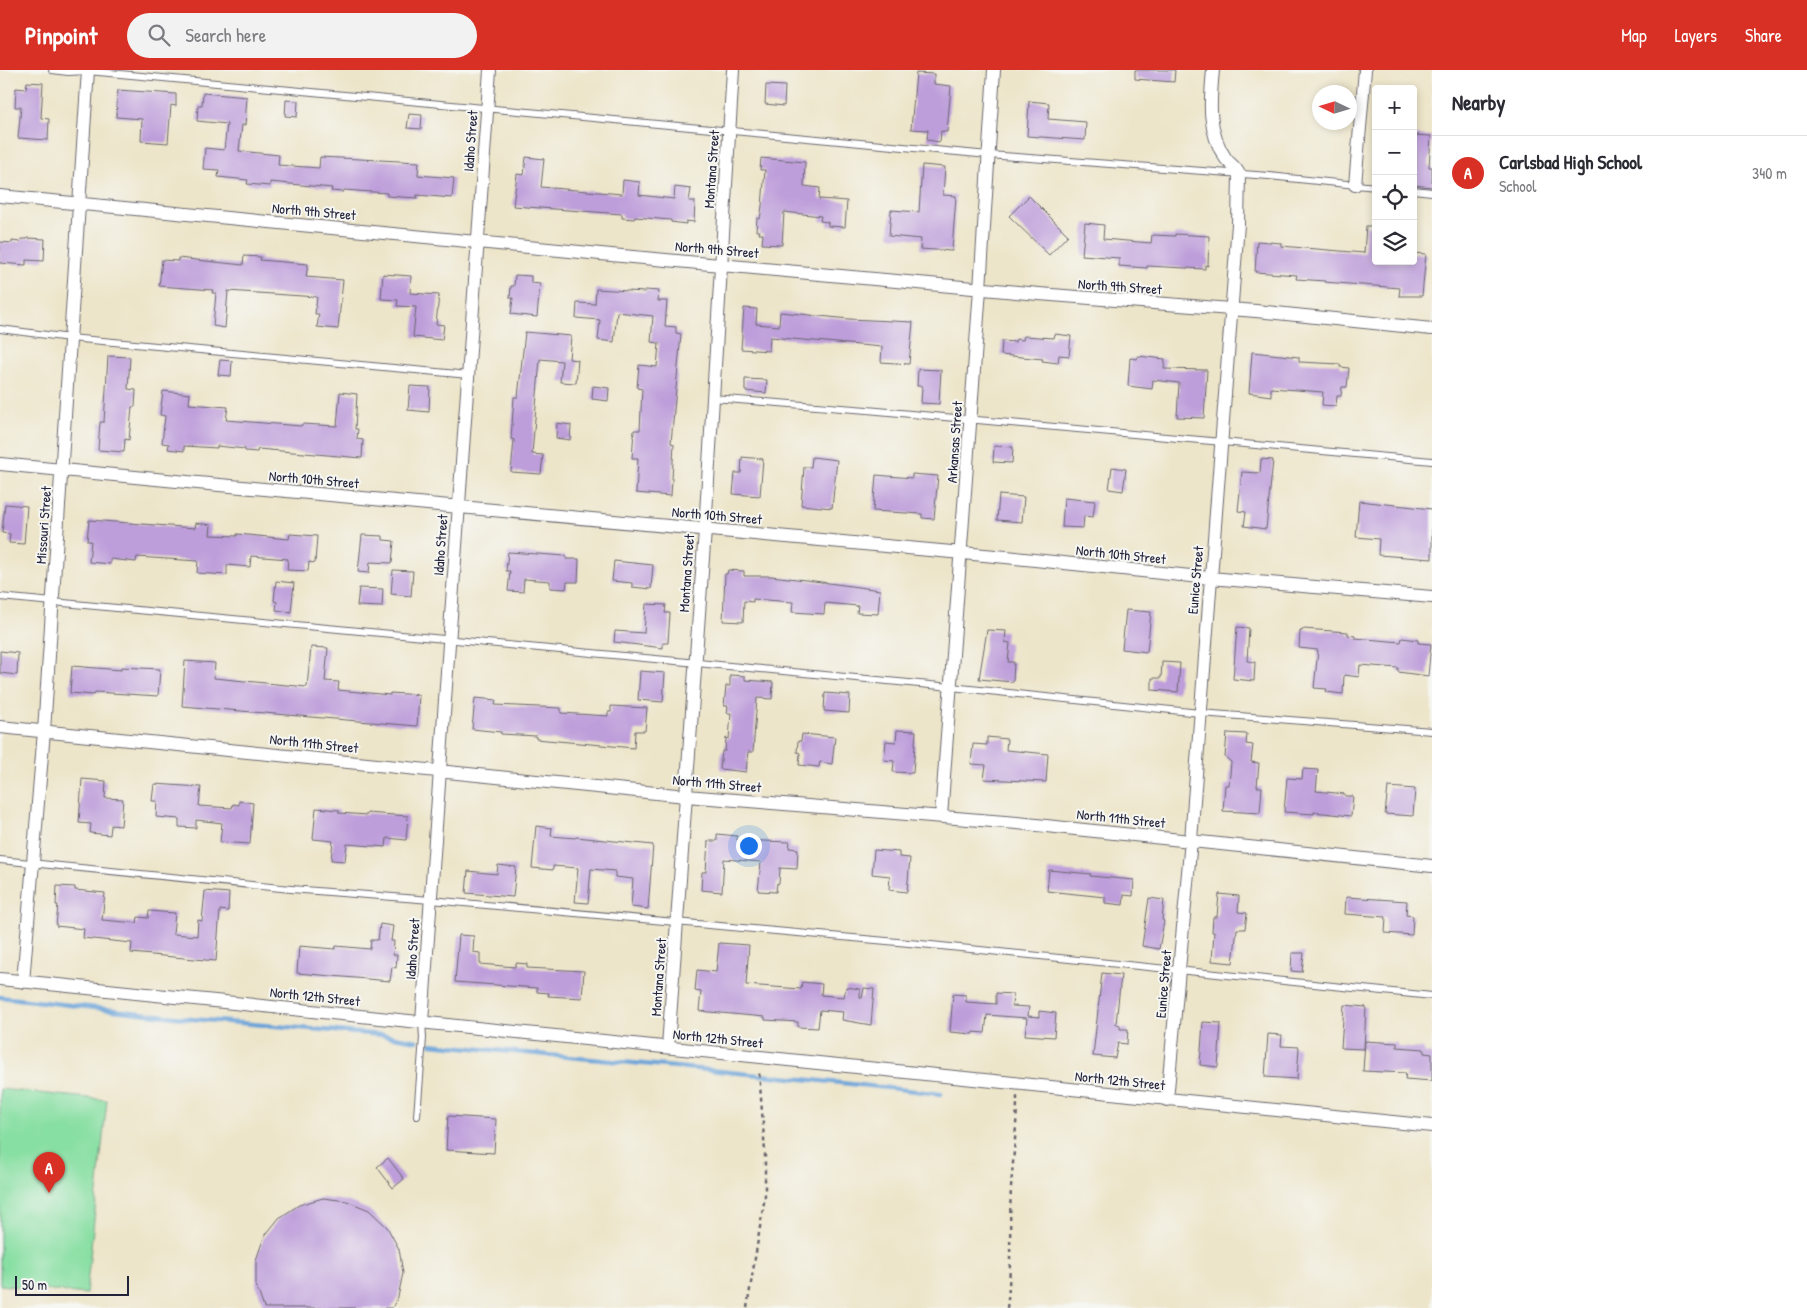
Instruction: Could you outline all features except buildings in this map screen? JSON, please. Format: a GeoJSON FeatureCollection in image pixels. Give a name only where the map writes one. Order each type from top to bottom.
{"type":"FeatureCollection","features":[{"type":"Feature","properties":{"kind":"street","name":"Missouri Street"},"geometry":{"type":"LineString","coordinates":[[23,982],[44,731],[88,70]]}},
{"type":"Feature","properties":{"kind":"street","name":"Idaho Street"},"geometry":{"type":"LineString","coordinates":[[422,1022],[490,70]]}},
{"type":"Feature","properties":{"kind":"street","name":"Montana Street"},"geometry":{"type":"LineString","coordinates":[[668,1048],[705,530],[733,70]]}},
{"type":"Feature","properties":{"kind":"street","name":"Arkansas Street"},"geometry":{"type":"LineString","coordinates":[[941,817],[971,419],[994,70]]}},
{"type":"Feature","properties":{"kind":"street"},"geometry":{"type":"LineString","coordinates":[[1213,70],[1212,128],[1226,159],[1239,174]]}},
{"type":"Feature","properties":{"kind":"street"},"geometry":{"type":"LineString","coordinates":[[1355,184],[1365,70]]}},
{"type":"Feature","properties":{"kind":"street","name":"Eunice Street"},"geometry":{"type":"LineString","coordinates":[[1167,1100],[1191,840],[1210,578],[1238,241],[1239,174]]}},
{"type":"Feature","properties":{"kind":"street","name":"North 9th Street"},"geometry":{"type":"LineString","coordinates":[[0,196],[720,265],[980,289],[1232,309],[1432,329]]}},
{"type":"Feature","properties":{"kind":"street","name":"North 10th Street"},"geometry":{"type":"LineString","coordinates":[[0,464],[961,552],[1210,578],[1432,597]]}},
{"type":"Feature","properties":{"kind":"street","name":"North 11th Street"},"geometry":{"type":"LineString","coordinates":[[0,727],[686,796],[1191,840],[1432,866]]}},
{"type":"Feature","properties":{"kind":"street","name":"North 12th Street"},"geometry":{"type":"LineString","coordinates":[[0,979],[1017,1085],[1432,1126]]}},
{"type":"Feature","properties":{"kind":"lane"},"geometry":{"type":"LineString","coordinates":[[52,70],[68,72],[88,70],[989,155],[1239,174],[1372,186]]}},
{"type":"Feature","properties":{"kind":"lane"},"geometry":{"type":"LineString","coordinates":[[1417,190],[1432,192]]}},
{"type":"Feature","properties":{"kind":"lane"},"geometry":{"type":"LineString","coordinates":[[0,328],[70,338],[469,375]]}},
{"type":"Feature","properties":{"kind":"lane"},"geometry":{"type":"LineString","coordinates":[[712,398],[971,419],[1432,461]]}},
{"type":"Feature","properties":{"kind":"lane"},"geometry":{"type":"LineString","coordinates":[[0,597],[951,687],[1200,713],[1432,731]]}},
{"type":"Feature","properties":{"kind":"lane"},"geometry":{"type":"LineString","coordinates":[[0,860],[291,889],[931,945],[1432,996]]}},
{"type":"Feature","properties":{"kind":"lane"},"geometry":{"type":"LineString","coordinates":[[417,1116],[423,1038],[422,1022]]}},
{"type":"Feature","properties":{"kind":"path"},"geometry":{"type":"LineString","coordinates":[[747,1308],[765,1196],[765,1152],[758,1057]]}},
{"type":"Feature","properties":{"kind":"path"},"geometry":{"type":"LineString","coordinates":[[1007,1308],[1011,1188],[1017,1121],[1017,1085]]}},
{"type":"Feature","properties":{"kind":"green space"},"geometry":{"type":"Polygon","coordinates":[[[0,1089],[107,1100],[86,1294],[0,1285],[0,1089]]]}},
{"type":"Feature","properties":{"kind":"waterway"},"geometry":{"type":"LineString","coordinates":[[0,997],[192,1019],[383,1035],[417,1041]]}},
{"type":"Feature","properties":{"kind":"waterway"},"geometry":{"type":"LineString","coordinates":[[431,1044],[941,1094]]}},
{"type":"Feature","properties":{"kind":"place","name":"Carlsbad High School"},"geometry":{"type":"Point","coordinates":[49,1193]}}]}
